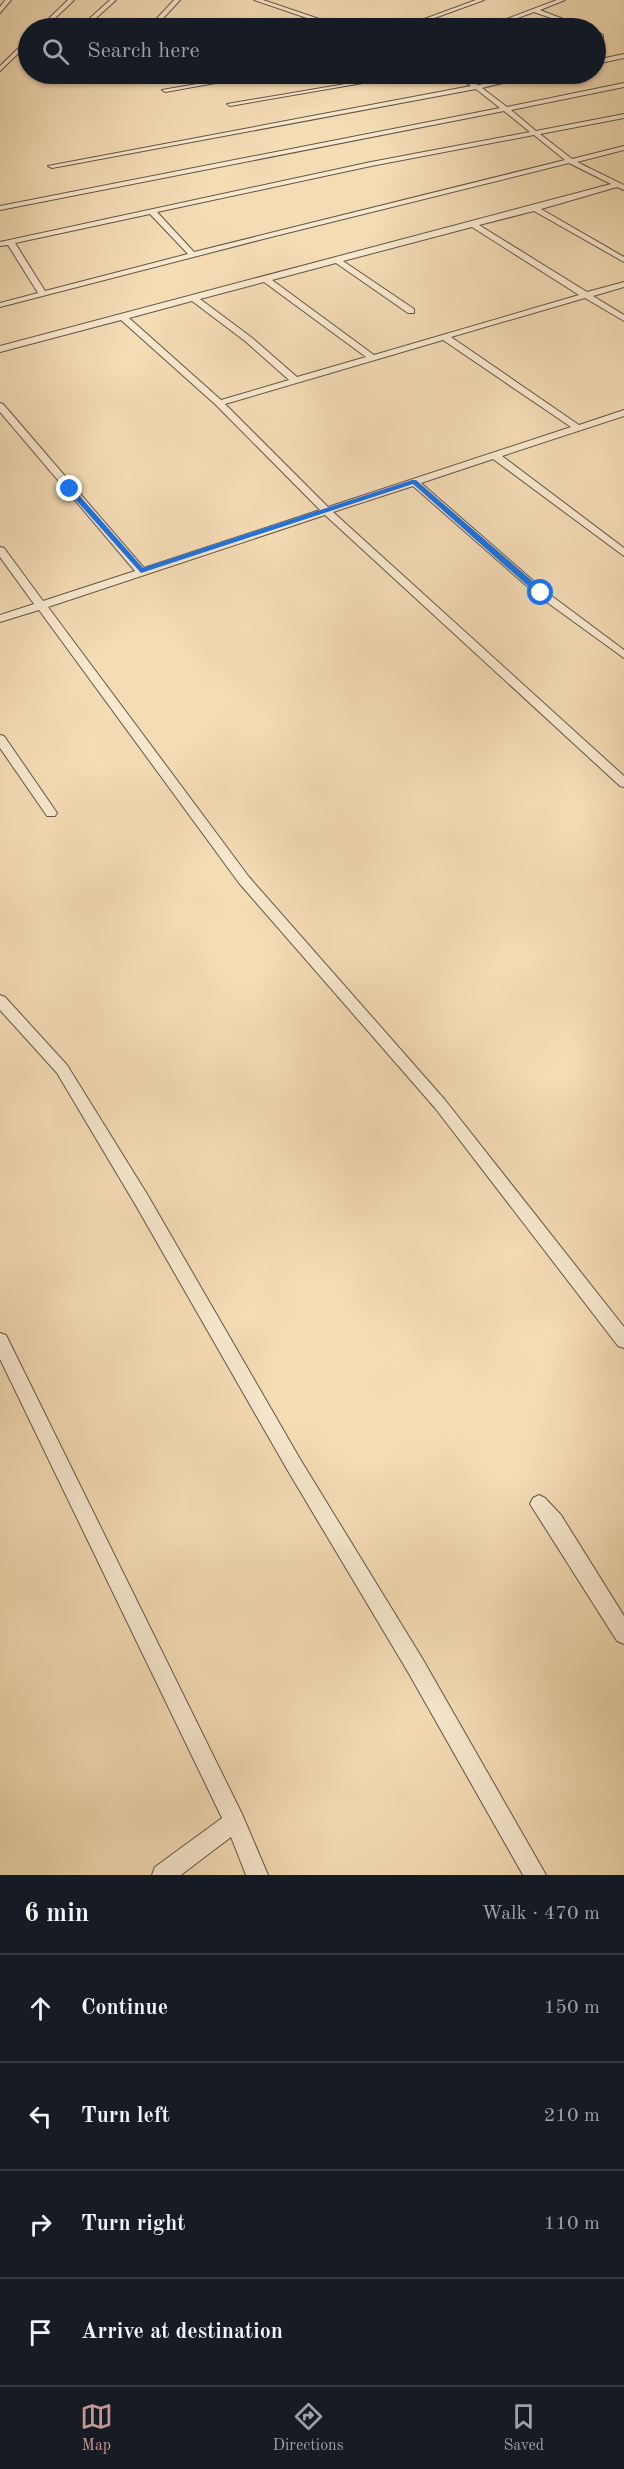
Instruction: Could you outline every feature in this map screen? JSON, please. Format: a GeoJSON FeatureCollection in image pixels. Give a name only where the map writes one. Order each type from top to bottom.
{"type":"FeatureCollection","features":[{"type":"Feature","properties":{"kind":"street"},"geometry":{"type":"LineString","coordinates":[[0,11],[8,0]]}},
{"type":"Feature","properties":{"kind":"street"},"geometry":{"type":"LineString","coordinates":[[52,18],[71,0]]}},
{"type":"Feature","properties":{"kind":"street"},"geometry":{"type":"LineString","coordinates":[[93,18],[113,0]]}},
{"type":"Feature","properties":{"kind":"street"},"geometry":{"type":"LineString","coordinates":[[160,18],[177,0]]}},
{"type":"Feature","properties":{"kind":"street"},"geometry":{"type":"LineString","coordinates":[[257,0],[311,18]]}},
{"type":"Feature","properties":{"kind":"street"},"geometry":{"type":"LineString","coordinates":[[431,18],[481,0]]}},
{"type":"Feature","properties":{"kind":"street"},"geometry":{"type":"LineString","coordinates":[[513,18],[562,0]]}},
{"type":"Feature","properties":{"kind":"street"},"geometry":{"type":"LineString","coordinates":[[534,10],[556,18]]}},
{"type":"Feature","properties":{"kind":"street"},"geometry":{"type":"LineString","coordinates":[[0,69],[18,51]]}},
{"type":"Feature","properties":{"kind":"street"},"geometry":{"type":"LineString","coordinates":[[606,60],[624,56]]}},
{"type":"Feature","properties":{"kind":"street"},"geometry":{"type":"LineString","coordinates":[[165,90],[201,84]]}},
{"type":"Feature","properties":{"kind":"street"},"geometry":{"type":"LineString","coordinates":[[230,104],[351,84]]}},
{"type":"Feature","properties":{"kind":"street"},"geometry":{"type":"LineString","coordinates":[[473,84],[570,160],[620,186]]}},
{"type":"Feature","properties":{"kind":"street"},"geometry":{"type":"LineString","coordinates":[[52,166],[491,84]]}},
{"type":"Feature","properties":{"kind":"street"},"geometry":{"type":"LineString","coordinates":[[0,208],[342,140],[508,111],[624,85]]}},
{"type":"Feature","properties":{"kind":"street"},"geometry":{"type":"LineString","coordinates":[[10,242],[370,164],[624,116]]}},
{"type":"Feature","properties":{"kind":"street"},"geometry":{"type":"LineString","coordinates":[[0,304],[624,147]]}},
{"type":"Feature","properties":{"kind":"street"},"geometry":{"type":"LineString","coordinates":[[0,244],[278,185]]}},
{"type":"Feature","properties":{"kind":"street"},"geometry":{"type":"LineString","coordinates":[[0,349],[335,259],[620,186]]}},
{"type":"Feature","properties":{"kind":"street"},"geometry":{"type":"LineString","coordinates":[[535,208],[624,260]]}},
{"type":"Feature","properties":{"kind":"street"},"geometry":{"type":"LineString","coordinates":[[152,212],[192,254]]}},
{"type":"Feature","properties":{"kind":"street"},"geometry":{"type":"LineString","coordinates":[[472,224],[624,319]]}},
{"type":"Feature","properties":{"kind":"street"},"geometry":{"type":"LineString","coordinates":[[10,242],[42,293]]}},
{"type":"Feature","properties":{"kind":"street"},"geometry":{"type":"LineString","coordinates":[[335,259],[411,311]]}},
{"type":"Feature","properties":{"kind":"street"},"geometry":{"type":"LineString","coordinates":[[264,278],[373,358]]}},
{"type":"Feature","properties":{"kind":"street"},"geometry":{"type":"LineString","coordinates":[[219,403],[587,297],[624,284]]}},
{"type":"Feature","properties":{"kind":"street"},"geometry":{"type":"LineString","coordinates":[[193,298],[249,339],[296,381]]}},
{"type":"Feature","properties":{"kind":"street"},"geometry":{"type":"LineString","coordinates":[[123,317],[219,403],[325,510],[624,783]]}},
{"type":"Feature","properties":{"kind":"street"},"geometry":{"type":"LineString","coordinates":[[445,337],[578,428]]}},
{"type":"Feature","properties":{"kind":"street"},"geometry":{"type":"LineString","coordinates":[[0,406],[141,571]]}},
{"type":"Feature","properties":{"kind":"street"},"geometry":{"type":"LineString","coordinates":[[0,619],[624,413]]}},
{"type":"Feature","properties":{"kind":"street"},"geometry":{"type":"LineString","coordinates":[[495,456],[624,553]]}},
{"type":"Feature","properties":{"kind":"street"},"geometry":{"type":"LineString","coordinates":[[414,482],[541,593],[624,655]]}},
{"type":"Feature","properties":{"kind":"street"},"geometry":{"type":"LineString","coordinates":[[0,550],[148,754],[244,880],[440,1104],[624,1340]]}},
{"type":"Feature","properties":{"kind":"street"},"geometry":{"type":"LineString","coordinates":[[0,739],[51,813]]}},
{"type":"Feature","properties":{"kind":"street"},"geometry":{"type":"LineString","coordinates":[[0,1001],[62,1069],[81,1099],[294,1465],[416,1665],[535,1875]]}},
{"type":"Feature","properties":{"kind":"street"},"geometry":{"type":"LineString","coordinates":[[0,1341],[235,1821],[256,1875]]}},
{"type":"Feature","properties":{"kind":"street"},"geometry":{"type":"LineString","coordinates":[[539,1504],[554,1522],[624,1634]]}},
{"type":"Feature","properties":{"kind":"street"},"geometry":{"type":"LineString","coordinates":[[163,1875],[235,1821]]}},
{"type":"Feature","properties":{"kind":"route"},"geometry":{"type":"LineString","coordinates":[[70,489],[141,571],[414,482],[541,593]]}}]}
